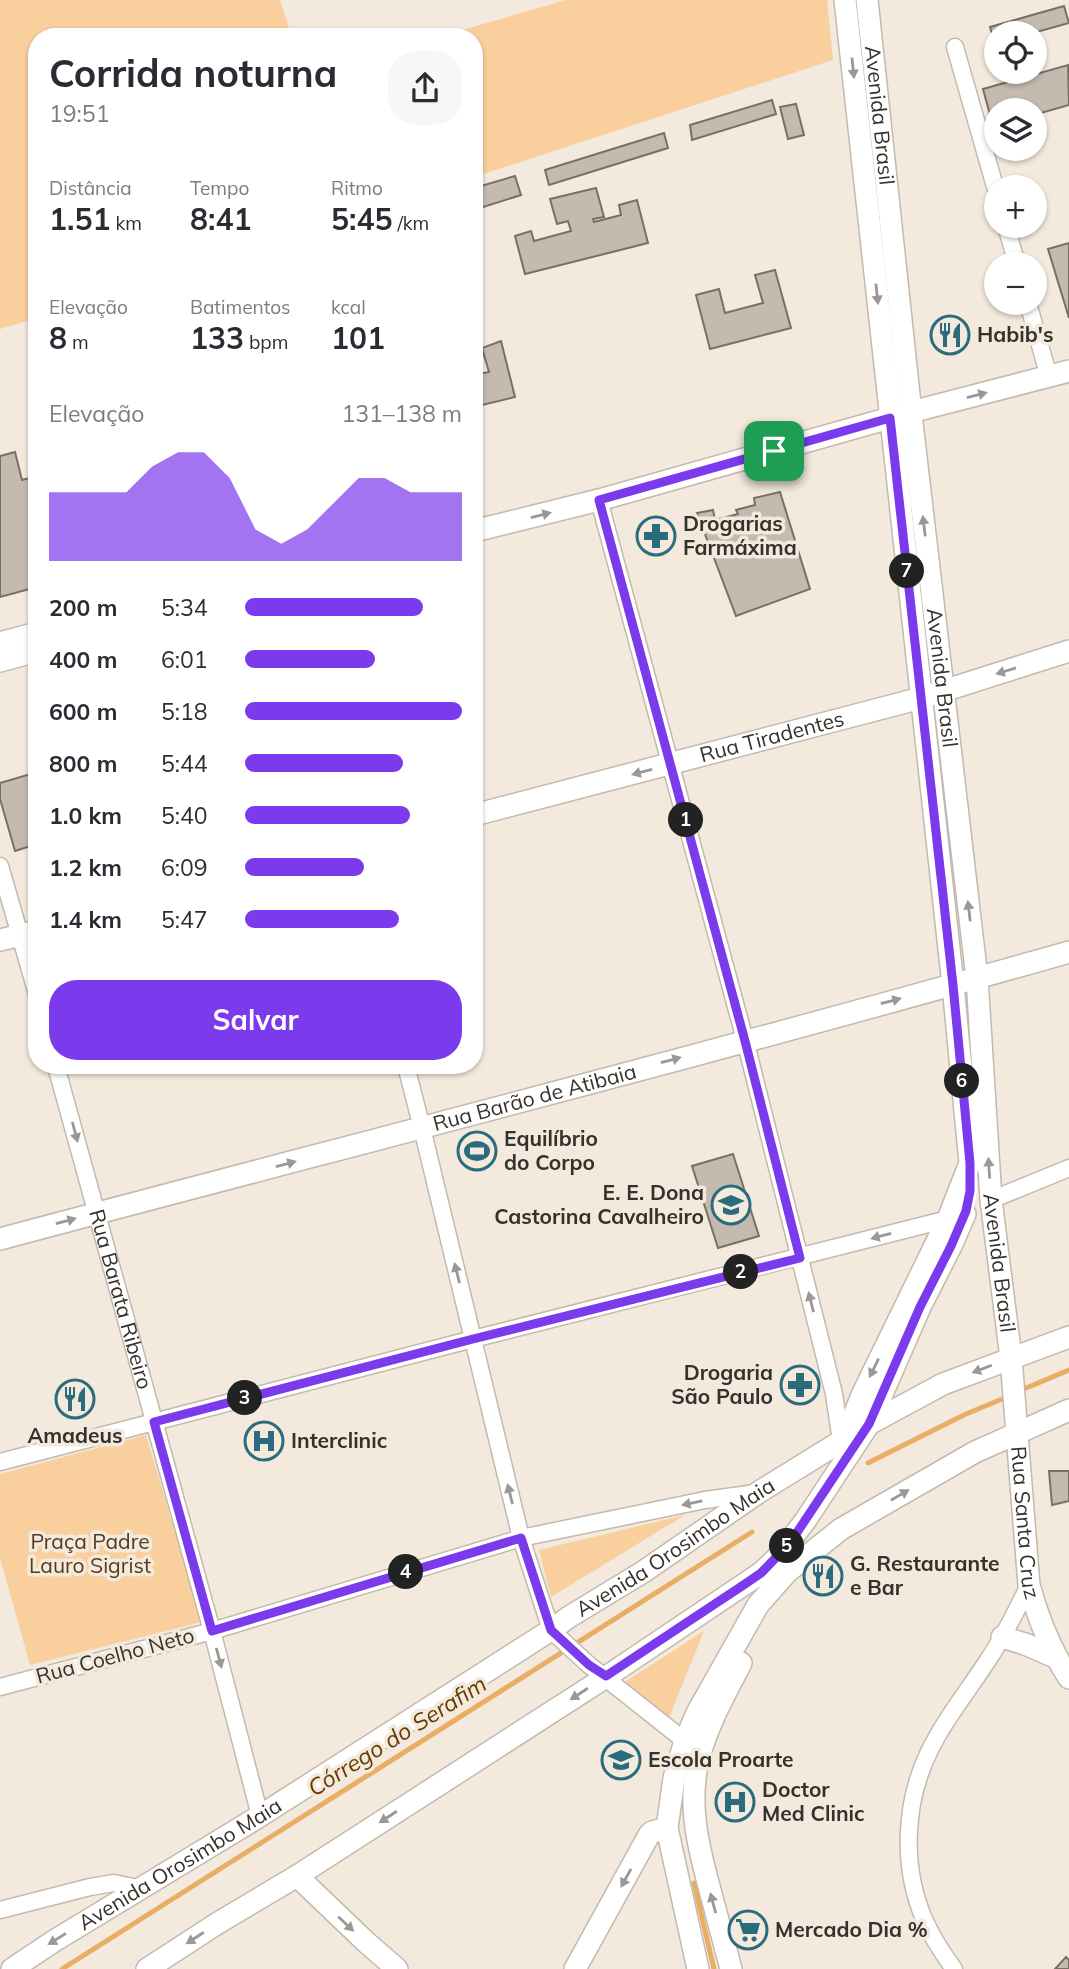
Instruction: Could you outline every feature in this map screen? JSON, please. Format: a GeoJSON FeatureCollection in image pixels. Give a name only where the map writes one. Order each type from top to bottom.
{"type":"FeatureCollection","features":[{"type":"Feature","properties":{"kind":"main road","name":"Avenida Brasil"},"geometry":{"type":"LineString","coordinates":[[845,0],[901,415],[943,691],[976,978],[991,1200],[1012,1365]]}},
{"type":"Feature","properties":{"kind":"main road","name":"Avenida Brasil"},"geometry":{"type":"LineString","coordinates":[[843,1439],[948,1219],[970,1163],[921,698],[867,0]]}},
{"type":"Feature","properties":{"kind":"main road"},"geometry":{"type":"LineString","coordinates":[[483,529],[599,500],[901,415],[1059,374]]}},
{"type":"Feature","properties":{"kind":"main road"},"geometry":{"type":"LineString","coordinates":[[0,643],[28,635]]}},
{"type":"Feature","properties":{"kind":"main road","name":"Rua Tiradentes"},"geometry":{"type":"LineString","coordinates":[[483,813],[921,698],[1069,651]]}},
{"type":"Feature","properties":{"kind":"main road"},"geometry":{"type":"LineString","coordinates":[[0,661],[28,653]]}},
{"type":"Feature","properties":{"kind":"main road","name":"Rua Barão de Atibaia"},"geometry":{"type":"LineString","coordinates":[[0,1239],[422,1128],[1069,952]]}},
{"type":"Feature","properties":{"kind":"main road"},"geometry":{"type":"LineString","coordinates":[[148,1969],[297,1876],[598,1671],[745,1584],[776,1559],[805,1521],[869,1424],[966,1211],[970,1191],[970,1163]]}},
{"type":"Feature","properties":{"kind":"main road","name":"Avenida Orosimbo Maia"},"geometry":{"type":"LineString","coordinates":[[12,1969],[557,1635],[569,1617],[643,1572],[759,1492],[843,1439],[943,1384],[1012,1365],[1069,1337]]}},
{"type":"Feature","properties":{"kind":"main road","name":"Rua Santa Cruz"},"geometry":{"type":"LineString","coordinates":[[1012,1365],[1029,1584],[1037,1615],[1055,1657],[1069,1678]]}},
{"type":"Feature","properties":{"kind":"main road"},"geometry":{"type":"LineString","coordinates":[[698,1969],[667,1831],[674,1778],[697,1713],[758,1605],[787,1572],[834,1534],[1017,1426],[1069,1410]]}},
{"type":"Feature","properties":{"kind":"main road"},"geometry":{"type":"LineString","coordinates":[[731,1969],[696,1839],[693,1795],[697,1766],[716,1712],[761,1625],[784,1589],[834,1534]]}},
{"type":"Feature","properties":{"kind":"main road"},"geometry":{"type":"LineString","coordinates":[[1002,1637],[1055,1657]]}},
{"type":"Feature","properties":{"kind":"main road"},"geometry":{"type":"LineString","coordinates":[[575,1969],[649,1835],[652,1832],[667,1831]]}},
{"type":"Feature","properties":{"kind":"main road"},"geometry":{"type":"LineString","coordinates":[[297,1876],[397,1969]]}},
{"type":"Feature","properties":{"kind":"street"},"geometry":{"type":"LineString","coordinates":[[955,47],[992,175]]}},
{"type":"Feature","properties":{"kind":"street"},"geometry":{"type":"LineString","coordinates":[[1033,315],[1059,374]]}},
{"type":"Feature","properties":{"kind":"street"},"geometry":{"type":"LineString","coordinates":[[599,500],[745,1041],[843,1439]]}},
{"type":"Feature","properties":{"kind":"street"},"geometry":{"type":"LineString","coordinates":[[0,866],[28,964]]}},
{"type":"Feature","properties":{"kind":"street","name":"Rua Barata Ribeiro"},"geometry":{"type":"LineString","coordinates":[[58,1074],[212,1631],[260,1816]]}},
{"type":"Feature","properties":{"kind":"street"},"geometry":{"type":"LineString","coordinates":[[407,1074],[521,1538],[557,1635],[685,1741]]}},
{"type":"Feature","properties":{"kind":"street"},"geometry":{"type":"LineString","coordinates":[[991,1200],[1069,1168]]}},
{"type":"Feature","properties":{"kind":"street"},"geometry":{"type":"LineString","coordinates":[[0,1462],[948,1219]]}},
{"type":"Feature","properties":{"kind":"street","name":"Rua Coelho Neto"},"geometry":{"type":"LineString","coordinates":[[0,1688],[212,1631],[521,1538],[705,1500],[759,1492]]}},
{"type":"Feature","properties":{"kind":"street"},"geometry":{"type":"LineString","coordinates":[[954,1969],[924,1919],[911,1875],[911,1808],[929,1754],[1002,1637],[1029,1584]]}},
{"type":"Feature","properties":{"kind":"street"},"geometry":{"type":"LineString","coordinates":[[0,1910],[114,1883],[142,1889]]}},
{"type":"Feature","properties":{"kind":"green space"},"geometry":{"type":"Polygon","coordinates":[[[0,0],[280,0],[289,28],[28,28],[28,321],[0,329],[0,0]]]}},
{"type":"Feature","properties":{"kind":"green space"},"geometry":{"type":"Polygon","coordinates":[[[566,0],[827,0],[833,60],[483,174],[483,28],[469,28],[566,0]]]}},
{"type":"Feature","properties":{"kind":"green space","name":"Praça Padre Lauro Sigrist"},"geometry":{"type":"Polygon","coordinates":[[[146,1435],[202,1622],[30,1665],[0,1558],[0,1474],[146,1435]]]}},
{"type":"Feature","properties":{"kind":"green space"},"geometry":{"type":"Polygon","coordinates":[[[685,1515],[551,1597],[539,1550],[685,1515]]]}},
{"type":"Feature","properties":{"kind":"green space"},"geometry":{"type":"Polygon","coordinates":[[[704,1631],[669,1718],[623,1683],[704,1631]]]}},
{"type":"Feature","properties":{"kind":"building"},"geometry":{"type":"Polygon","coordinates":[[[1064,6],[1069,23],[1047,29],[1047,21],[1011,21],[1064,6]]]}},
{"type":"Feature","properties":{"kind":"building"},"geometry":{"type":"Polygon","coordinates":[[[1068,65],[1069,105],[1047,111],[1047,98],[985,98],[983,89],[1001,84],[1047,84],[1047,71],[1068,65]]]}},
{"type":"Feature","properties":{"kind":"building"},"geometry":{"type":"Polygon","coordinates":[[[772,100],[776,114],[692,140],[690,125],[772,100]]]}},
{"type":"Feature","properties":{"kind":"building"},"geometry":{"type":"Polygon","coordinates":[[[796,104],[804,135],[788,139],[780,107],[796,104]]]}},
{"type":"Feature","properties":{"kind":"building"},"geometry":{"type":"Polygon","coordinates":[[[664,133],[668,148],[549,185],[545,170],[664,133]]]}},
{"type":"Feature","properties":{"kind":"building"},"geometry":{"type":"Polygon","coordinates":[[[515,176],[521,195],[483,207],[483,185],[515,176]]]}},
{"type":"Feature","properties":{"kind":"building"},"geometry":{"type":"Polygon","coordinates":[[[596,188],[604,217],[593,219],[594,222],[621,215],[619,205],[637,200],[648,243],[525,274],[515,236],[531,231],[534,241],[571,231],[568,221],[557,224],[550,199],[596,188]]]}},
{"type":"Feature","properties":{"kind":"building"},"geometry":{"type":"Polygon","coordinates":[[[1069,243],[1069,318],[1048,249],[1069,243]]]}},
{"type":"Feature","properties":{"kind":"building"},"geometry":{"type":"Polygon","coordinates":[[[775,270],[791,328],[710,349],[696,295],[719,289],[725,313],[763,303],[755,275],[775,270]]]}},
{"type":"Feature","properties":{"kind":"building"},"geometry":{"type":"Polygon","coordinates":[[[501,341],[515,397],[483,405],[483,373],[489,372],[483,348],[501,341]]]}},
{"type":"Feature","properties":{"kind":"building"},"geometry":{"type":"Polygon","coordinates":[[[15,452],[22,480],[28,478],[28,589],[0,597],[0,456],[15,452]]]}},
{"type":"Feature","properties":{"kind":"building"},"geometry":{"type":"Polygon","coordinates":[[[780,492],[810,589],[736,616],[697,513],[713,510],[715,520],[738,514],[736,510],[755,505],[754,498],[780,492]]]}},
{"type":"Feature","properties":{"kind":"building"},"geometry":{"type":"Polygon","coordinates":[[[28,775],[28,847],[15,851],[0,799],[0,783],[28,775]]]}},
{"type":"Feature","properties":{"kind":"building"},"geometry":{"type":"Polygon","coordinates":[[[733,1154],[759,1236],[718,1248],[692,1166],[733,1154]]]}},
{"type":"Feature","properties":{"kind":"building"},"geometry":{"type":"Polygon","coordinates":[[[1049,1471],[1069,1471],[1069,1501],[1052,1505],[1049,1471]]]}},
{"type":"Feature","properties":{"kind":"building"},"geometry":{"type":"Polygon","coordinates":[[[1066,1957],[1069,1960],[1069,1969],[1055,1969],[1066,1957]]]}},
{"type":"Feature","properties":{"kind":"waterway","name":"Córrego do Serafim"},"geometry":{"type":"LineString","coordinates":[[1019,1391],[1069,1370]]}},
{"type":"Feature","properties":{"kind":"waterway","name":"Córrego do Serafim"},"geometry":{"type":"LineString","coordinates":[[868,1463],[966,1414],[1007,1397]]}},
{"type":"Feature","properties":{"kind":"waterway","name":"Córrego do Serafim"},"geometry":{"type":"LineString","coordinates":[[62,1969],[752,1532]]}},
{"type":"Feature","properties":{"kind":"waterway"},"geometry":{"type":"LineString","coordinates":[[694,1883],[714,1969]]}},
{"type":"Feature","properties":{"kind":"place","name":"Habib's"},"geometry":{"type":"Point","coordinates":[950,335]}},
{"type":"Feature","properties":{"kind":"place","name":"Drogarias Farmáxima"},"geometry":{"type":"Point","coordinates":[656,536]}},
{"type":"Feature","properties":{"kind":"place","name":"Equilíbrio do Corpo"},"geometry":{"type":"Point","coordinates":[477,1151]}},
{"type":"Feature","properties":{"kind":"place","name":"E. E. Dona Castorina Cavalheiro"},"geometry":{"type":"Point","coordinates":[731,1205]}},
{"type":"Feature","properties":{"kind":"place","name":"Drogaria São Paulo"},"geometry":{"type":"Point","coordinates":[800,1385]}},
{"type":"Feature","properties":{"kind":"place","name":"Amadeus"},"geometry":{"type":"Point","coordinates":[75,1399]}},
{"type":"Feature","properties":{"kind":"place","name":"Interclinic"},"geometry":{"type":"Point","coordinates":[264,1441]}},
{"type":"Feature","properties":{"kind":"place","name":"G. Restaurante e Bar"},"geometry":{"type":"Point","coordinates":[823,1576]}},
{"type":"Feature","properties":{"kind":"place","name":"Escola Proarte"},"geometry":{"type":"Point","coordinates":[621,1760]}},
{"type":"Feature","properties":{"kind":"place","name":"Doctor Med Clinic"},"geometry":{"type":"Point","coordinates":[735,1802]}},
{"type":"Feature","properties":{"kind":"place","name":"Mercado Dia %"},"geometry":{"type":"Point","coordinates":[748,1930]}},
{"type":"Feature","properties":{"kind":"route"},"geometry":{"type":"LineString","coordinates":[[890,418],[953,985],[970,1163],[970,1191],[966,1211],[951,1246],[920,1307],[869,1424],[790,1543],[776,1559],[761,1573],[606,1676],[589,1665],[551,1630],[521,1538],[212,1631],[154,1422],[800,1258],[745,1041],[599,500],[774,451],[890,418]]}}]}
